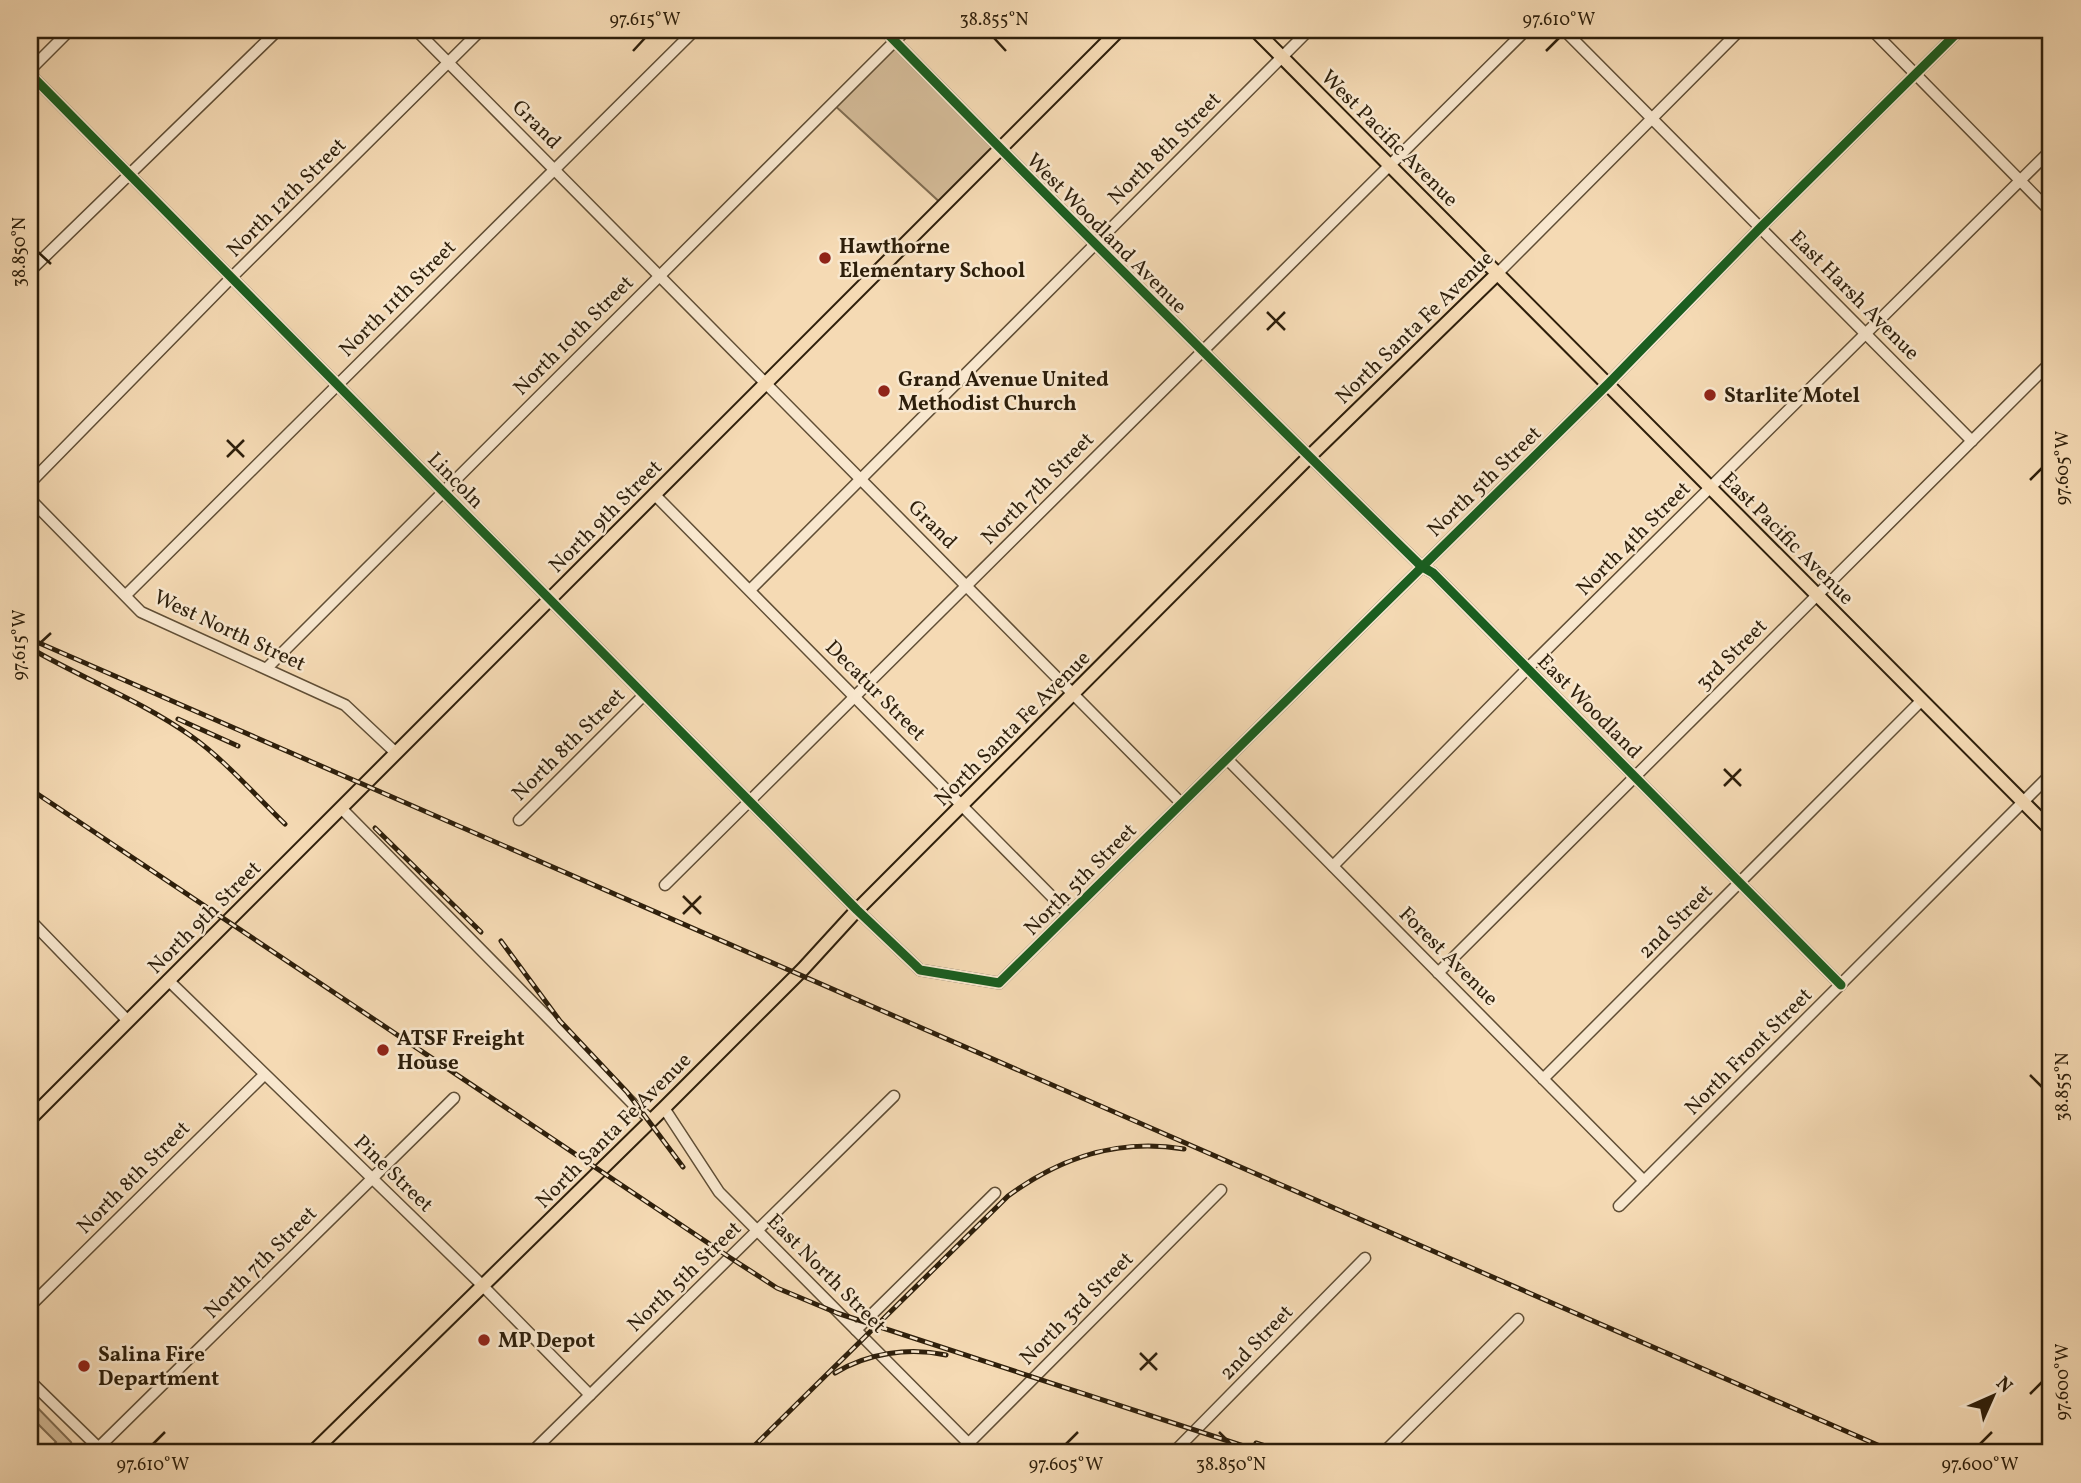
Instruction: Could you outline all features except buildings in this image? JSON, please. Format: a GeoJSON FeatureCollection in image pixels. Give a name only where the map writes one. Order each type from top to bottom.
{"type":"FeatureCollection","features":[{"type":"Feature","properties":{"kind":"main road","name":"North 9th Street"},"geometry":{"type":"LineString","coordinates":[[30,1119],[1119,30]]}},
{"type":"Feature","properties":{"kind":"main road","name":"West Pacific Avenue"},"geometry":{"type":"LineString","coordinates":[[1255,30],[1498,272]]}},
{"type":"Feature","properties":{"kind":"main road","name":"East Pacific Avenue"},"geometry":{"type":"LineString","coordinates":[[1498,272],[2051,830]]}},
{"type":"Feature","properties":{"kind":"main road","name":"North Santa Fe Avenue"},"geometry":{"type":"LineString","coordinates":[[312,1453],[664,1108],[803,969],[857,910],[1309,457],[1498,272]]}},
{"type":"Feature","properties":{"kind":"street"},"geometry":{"type":"LineString","coordinates":[[30,72],[70,30]]}},
{"type":"Feature","properties":{"kind":"street"},"geometry":{"type":"LineString","coordinates":[[30,271],[278,30]]}},
{"type":"Feature","properties":{"kind":"street","name":"Grand"},"geometry":{"type":"LineString","coordinates":[[416,30],[1181,803]]}},
{"type":"Feature","properties":{"kind":"street","name":"North 12th Street"},"geometry":{"type":"LineString","coordinates":[[30,483],[231,278],[481,30]]}},
{"type":"Feature","properties":{"kind":"street","name":"North 11th Street"},"geometry":{"type":"LineString","coordinates":[[126,595],[695,30]]}},
{"type":"Feature","properties":{"kind":"street","name":"West Woodland Avenue"},"geometry":{"type":"LineString","coordinates":[[884,30],[1095,245],[1309,457]]}},
{"type":"Feature","properties":{"kind":"street","name":"North 10th Street"},"geometry":{"type":"LineString","coordinates":[[267,668],[906,30]]}},
{"type":"Feature","properties":{"kind":"street","name":"North 8th Street"},"geometry":{"type":"LineString","coordinates":[[750,590],[1309,30]]}},
{"type":"Feature","properties":{"kind":"street","name":"North 7th Street"},"geometry":{"type":"LineString","coordinates":[[665,885],[1526,30]]}},
{"type":"Feature","properties":{"kind":"street","name":"East Harsh Avenue"},"geometry":{"type":"LineString","coordinates":[[1564,30],[1972,441]]}},
{"type":"Feature","properties":{"kind":"street","name":"North Santa Fe Avenue"},"geometry":{"type":"LineString","coordinates":[[1498,272],[1740,30]]}},
{"type":"Feature","properties":{"kind":"street"},"geometry":{"type":"LineString","coordinates":[[1872,30],[2051,212]]}},
{"type":"Feature","properties":{"kind":"street","name":"North 5th Street"},"geometry":{"type":"LineString","coordinates":[[999,983],[1608,384],[1761,227],[1960,30]]}},
{"type":"Feature","properties":{"kind":"street","name":"Lincoln"},"geometry":{"type":"LineString","coordinates":[[30,72],[442,492],[857,910],[920,970],[999,983]]}},
{"type":"Feature","properties":{"kind":"street","name":"North 4th Street"},"geometry":{"type":"LineString","coordinates":[[1333,866],[1528,668],[2051,150]]}},
{"type":"Feature","properties":{"kind":"street","name":"3rd Street"},"geometry":{"type":"LineString","coordinates":[[1438,973],[2051,362]]}},
{"type":"Feature","properties":{"kind":"street","name":"East Woodland"},"geometry":{"type":"LineString","coordinates":[[1309,457],[1421,566],[1433,573],[1841,985]]}},
{"type":"Feature","properties":{"kind":"street","name":"Decatur Street"},"geometry":{"type":"LineString","coordinates":[[654,494],[1069,914]]}},
{"type":"Feature","properties":{"kind":"street","name":"West North Street"},"geometry":{"type":"LineString","coordinates":[[30,499],[141,612],[345,705],[395,752]]}},
{"type":"Feature","properties":{"kind":"street","name":"North 8th Street"},"geometry":{"type":"LineString","coordinates":[[519,820],[644,695]]}},
{"type":"Feature","properties":{"kind":"street","name":"2nd Street"},"geometry":{"type":"LineString","coordinates":[[1543,1079],[1922,700]]}},
{"type":"Feature","properties":{"kind":"street","name":"Forest Avenue"},"geometry":{"type":"LineString","coordinates":[[1227,759],[1644,1181]]}},
{"type":"Feature","properties":{"kind":"street","name":"North Front Street"},"geometry":{"type":"LineString","coordinates":[[1619,1206],[2051,774]]}},
{"type":"Feature","properties":{"kind":"street"},"geometry":{"type":"LineString","coordinates":[[342,809],[651,1120]]}},
{"type":"Feature","properties":{"kind":"street"},"geometry":{"type":"LineString","coordinates":[[30,920],[128,1021]]}},
{"type":"Feature","properties":{"kind":"street","name":"Pine Street"},"geometry":{"type":"LineString","coordinates":[[169,980],[482,1285],[590,1395]]}},
{"type":"Feature","properties":{"kind":"street","name":"North 8th Street"},"geometry":{"type":"LineString","coordinates":[[30,1306],[264,1074]]}},
{"type":"Feature","properties":{"kind":"street","name":"North 5th Street"},"geometry":{"type":"LineString","coordinates":[[531,1453],[894,1096]]}},
{"type":"Feature","properties":{"kind":"street","name":"North 7th Street"},"geometry":{"type":"LineString","coordinates":[[98,1451],[454,1098]]}},
{"type":"Feature","properties":{"kind":"street","name":"East North Street"},"geometry":{"type":"LineString","coordinates":[[664,1108],[719,1192],[978,1453]]}},
{"type":"Feature","properties":{"kind":"street","name":"North 3rd Street"},"geometry":{"type":"LineString","coordinates":[[959,1453],[1221,1190]]}},
{"type":"Feature","properties":{"kind":"street"},"geometry":{"type":"LineString","coordinates":[[856,1330],[995,1193]]}},
{"type":"Feature","properties":{"kind":"street","name":"2nd Street"},"geometry":{"type":"LineString","coordinates":[[1173,1453],[1365,1258]]}},
{"type":"Feature","properties":{"kind":"street"},"geometry":{"type":"LineString","coordinates":[[1383,1453],[1518,1319]]}},
{"type":"Feature","properties":{"kind":"street"},"geometry":{"type":"LineString","coordinates":[[30,1381],[98,1451]]}},
{"type":"Feature","properties":{"kind":"shaded area"},"geometry":{"type":"Polygon","coordinates":[[[895,41],[1001,150],[944,206],[832,103],[895,41]]]}},
{"type":"Feature","properties":{"kind":"shaded area"},"geometry":{"type":"Polygon","coordinates":[[[30,1400],[71,1442],[73,1448],[70,1453],[56,1453],[52,1446],[56,1442],[30,1416],[30,1400]]]}},
{"type":"Feature","properties":{"kind":"railway"},"geometry":{"type":"LineString","coordinates":[[30,639],[1896,1453]]}},
{"type":"Feature","properties":{"kind":"railway"},"geometry":{"type":"LineString","coordinates":[[30,648],[152,711],[191,736],[228,767],[285,824]]}},
{"type":"Feature","properties":{"kind":"railway"},"geometry":{"type":"LineString","coordinates":[[178,719],[238,746]]}},
{"type":"Feature","properties":{"kind":"railway"},"geometry":{"type":"LineString","coordinates":[[30,789],[777,1288],[837,1313],[1265,1453]]}},
{"type":"Feature","properties":{"kind":"railway"},"geometry":{"type":"LineString","coordinates":[[375,828],[481,932]]}},
{"type":"Feature","properties":{"kind":"railway"},"geometry":{"type":"LineString","coordinates":[[501,941],[560,1021],[627,1092],[683,1167]]}},
{"type":"Feature","properties":{"kind":"railway"},"geometry":{"type":"LineString","coordinates":[[747,1453],[1008,1196],[1028,1182],[1070,1161],[1113,1149],[1136,1146],[1184,1149]]}},
{"type":"Feature","properties":{"kind":"railway"},"geometry":{"type":"LineString","coordinates":[[835,1373],[875,1356],[903,1352],[946,1355]]}},
{"type":"Feature","properties":{"kind":"railway"},"geometry":{"type":"LineString","coordinates":[[1256,1443],[1288,1453]]}},
{"type":"Feature","properties":{"kind":"railway"},"geometry":{"type":"LineString","coordinates":[[775,1453],[813,1446],[877,1453]]}},
{"type":"Feature","properties":{"kind":"cycle path"},"geometry":{"type":"LineString","coordinates":[[884,30],[1286,433],[1421,566],[1433,573],[1841,985]]}},
{"type":"Feature","properties":{"kind":"cycle path"},"geometry":{"type":"LineString","coordinates":[[30,74],[857,910],[920,970],[999,983],[1608,384],[1761,227],[1960,30]]}},
{"type":"Feature","properties":{"kind":"place","name":"Hawthorne Elementary School"},"geometry":{"type":"Point","coordinates":[825,258]}},
{"type":"Feature","properties":{"kind":"place","name":"Grand Avenue United Methodist Church"},"geometry":{"type":"Point","coordinates":[884,391]}},
{"type":"Feature","properties":{"kind":"place","name":"Starlite Motel"},"geometry":{"type":"Point","coordinates":[1710,395]}},
{"type":"Feature","properties":{"kind":"place","name":"ATSF Freight House"},"geometry":{"type":"Point","coordinates":[383,1050]}},
{"type":"Feature","properties":{"kind":"place","name":"MP Depot"},"geometry":{"type":"Point","coordinates":[484,1340]}},
{"type":"Feature","properties":{"kind":"place","name":"Salina Fire Department"},"geometry":{"type":"Point","coordinates":[84,1366]}}]}
